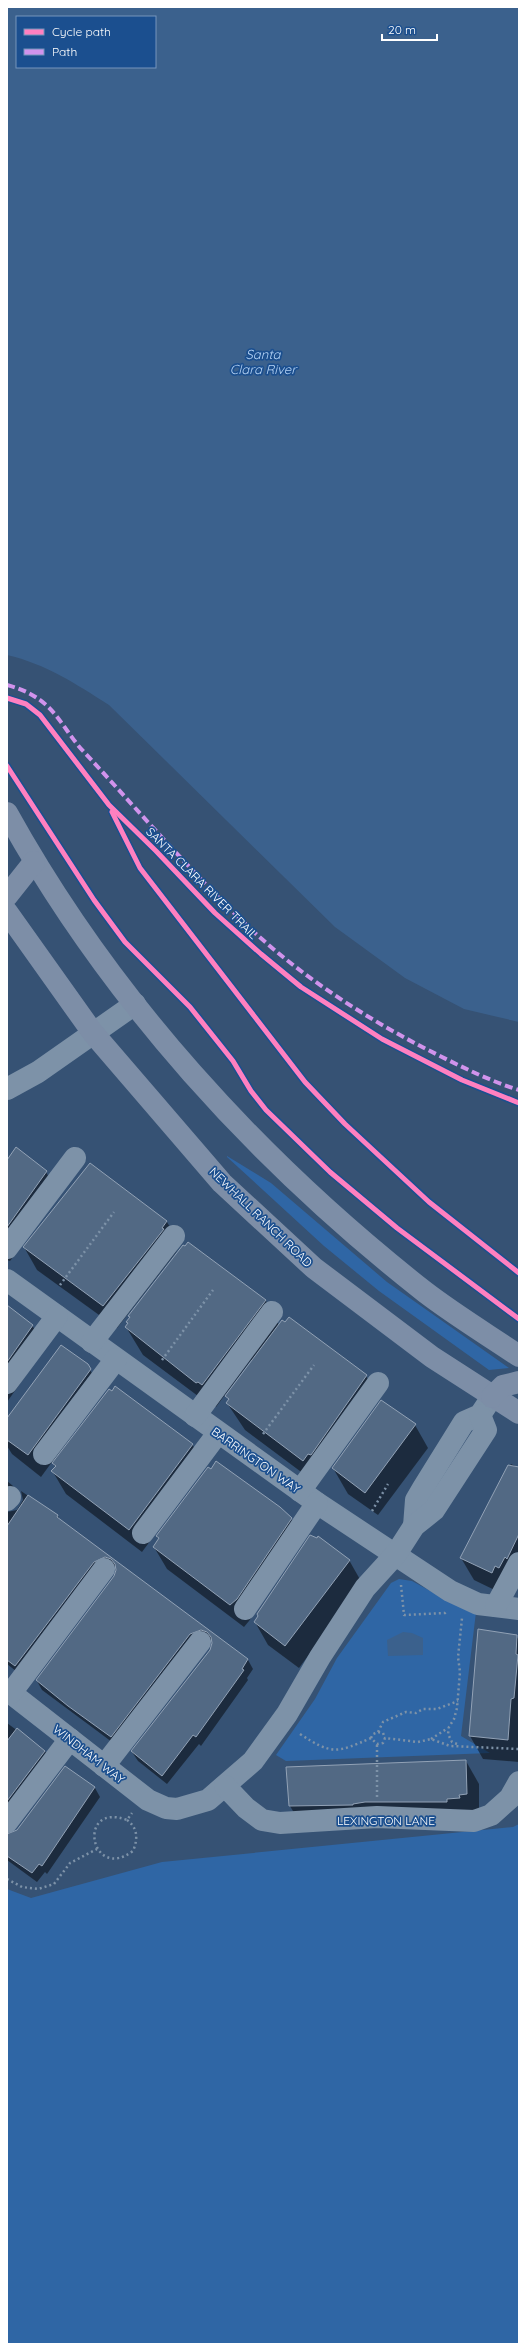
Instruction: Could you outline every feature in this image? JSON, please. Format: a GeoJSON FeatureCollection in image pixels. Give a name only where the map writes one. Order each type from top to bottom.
{"type":"FeatureCollection","features":[{"type":"Feature","properties":{"kind":"main road"},"geometry":{"type":"LineString","coordinates":[[7,813],[34,862],[101,962],[213,1098],[317,1201],[426,1293],[519,1356]]}},
{"type":"Feature","properties":{"kind":"main road"},"geometry":{"type":"LineString","coordinates":[[7,870],[34,862]]}},
{"type":"Feature","properties":{"kind":"main road"},"geometry":{"type":"LineString","coordinates":[[7,896],[34,862]]}},
{"type":"Feature","properties":{"kind":"main road","name":"NEWHALL RANCH ROAD"},"geometry":{"type":"LineString","coordinates":[[7,912],[93,1034],[222,1183],[314,1268],[432,1357],[519,1413]]}},
{"type":"Feature","properties":{"kind":"main road"},"geometry":{"type":"LineString","coordinates":[[492,1397],[503,1386],[519,1382]]}},
{"type":"Feature","properties":{"kind":"street"},"geometry":{"type":"LineString","coordinates":[[7,1089],[38,1072],[135,1004]]}},
{"type":"Feature","properties":{"kind":"street"},"geometry":{"type":"LineString","coordinates":[[7,1248],[75,1158]]}},
{"type":"Feature","properties":{"kind":"street"},"geometry":{"type":"LineString","coordinates":[[92,1342],[174,1236]]}},
{"type":"Feature","properties":{"kind":"street","name":"BARRINGTON WAY"},"geometry":{"type":"LineString","coordinates":[[7,1280],[317,1503],[450,1591],[478,1604],[519,1610]]}},
{"type":"Feature","properties":{"kind":"street"},"geometry":{"type":"LineString","coordinates":[[195,1416],[272,1312]]}},
{"type":"Feature","properties":{"kind":"street"},"geometry":{"type":"LineString","coordinates":[[7,1383],[57,1316]]}},
{"type":"Feature","properties":{"kind":"street"},"geometry":{"type":"LineString","coordinates":[[44,1454],[116,1359]]}},
{"type":"Feature","properties":{"kind":"street"},"geometry":{"type":"LineString","coordinates":[[300,1491],[378,1383]]}},
{"type":"Feature","properties":{"kind":"street"},"geometry":{"type":"LineString","coordinates":[[225,1786],[253,1761],[287,1714],[320,1657],[365,1588],[396,1554],[414,1526],[416,1500],[464,1422],[480,1415],[492,1397]]}},
{"type":"Feature","properties":{"kind":"street"},"geometry":{"type":"LineString","coordinates":[[143,1533],[218,1433]]}},
{"type":"Feature","properties":{"kind":"street"},"geometry":{"type":"LineString","coordinates":[[245,1609],[317,1503]]}},
{"type":"Feature","properties":{"kind":"street"},"geometry":{"type":"LineString","coordinates":[[496,1606],[519,1563]]}},
{"type":"Feature","properties":{"kind":"street"},"geometry":{"type":"LineString","coordinates":[[9,1692],[104,1569]]}},
{"type":"Feature","properties":{"kind":"street"},"geometry":{"type":"LineString","coordinates":[[104,1766],[200,1642]]}},
{"type":"Feature","properties":{"kind":"street","name":"WINDHAM WAY"},"geometry":{"type":"LineString","coordinates":[[9,1692],[148,1800],[166,1808],[176,1809],[208,1800],[225,1786]]}},
{"type":"Feature","properties":{"kind":"street"},"geometry":{"type":"LineString","coordinates":[[7,1822],[70,1739]]}},
{"type":"Feature","properties":{"kind":"street","name":"LEXINGTON LANE"},"geometry":{"type":"LineString","coordinates":[[225,1786],[246,1808],[262,1820],[280,1823],[377,1817],[474,1821],[492,1815],[510,1798],[519,1782]]}},
{"type":"Feature","properties":{"kind":"path"},"geometry":{"type":"LineString","coordinates":[[60,1285],[114,1212]]}},
{"type":"Feature","properties":{"kind":"path"},"geometry":{"type":"LineString","coordinates":[[162,1360],[213,1290]]}},
{"type":"Feature","properties":{"kind":"path"},"geometry":{"type":"LineString","coordinates":[[263,1434],[314,1365]]}},
{"type":"Feature","properties":{"kind":"path"},"geometry":{"type":"LineString","coordinates":[[372,1511],[388,1484]]}},
{"type":"Feature","properties":{"kind":"path"},"geometry":{"type":"LineString","coordinates":[[401,1585],[404,1614],[445,1613],[448,1609]]}},
{"type":"Feature","properties":{"kind":"path"},"geometry":{"type":"LineString","coordinates":[[459,1746],[452,1742],[448,1734],[449,1727],[454,1719],[458,1701],[460,1672],[458,1657],[463,1615]]}},
{"type":"Feature","properties":{"kind":"path"},"geometry":{"type":"LineString","coordinates":[[300,1734],[320,1748],[345,1750],[371,1738],[378,1732],[383,1722],[406,1712],[416,1713],[423,1708],[437,1709],[458,1701]]}},
{"type":"Feature","properties":{"kind":"path"},"geometry":{"type":"LineString","coordinates":[[385,1738],[418,1742],[431,1739],[449,1727]]}},
{"type":"Feature","properties":{"kind":"path"},"geometry":{"type":"LineString","coordinates":[[378,1732],[383,1733],[385,1738]]}},
{"type":"Feature","properties":{"kind":"path"},"geometry":{"type":"LineString","coordinates":[[371,1738],[377,1744],[377,1817]]}},
{"type":"Feature","properties":{"kind":"path"},"geometry":{"type":"LineString","coordinates":[[377,1744],[383,1743],[385,1738]]}},
{"type":"Feature","properties":{"kind":"path"},"geometry":{"type":"LineString","coordinates":[[431,1739],[450,1746],[519,1749]]}},
{"type":"Feature","properties":{"kind":"path"},"geometry":{"type":"LineString","coordinates":[[127,1820],[134,1811]]}},
{"type":"Feature","properties":{"kind":"path"},"geometry":{"type":"LineString","coordinates":[[109,1817],[127,1820],[132,1824],[136,1836],[133,1851],[121,1858],[114,1859],[104,1856],[97,1849],[92,1839],[95,1829],[100,1822],[109,1817]]}},
{"type":"Feature","properties":{"kind":"path"},"geometry":{"type":"LineString","coordinates":[[7,1879],[22,1887],[38,1889],[54,1884],[70,1863],[97,1849]]}},
{"type":"Feature","properties":{"kind":"shaded area"},"geometry":{"type":"Polygon","coordinates":[[[227,1156],[271,1183],[387,1282],[509,1368],[489,1370],[379,1291],[324,1246],[227,1156]]]}},
{"type":"Feature","properties":{"kind":"shaded area"},"geometry":{"type":"Polygon","coordinates":[[[399,1579],[412,1581],[458,1606],[476,1612],[461,1736],[490,1753],[286,1761],[276,1755],[315,1699],[337,1658],[391,1583],[399,1579]]]}},
{"type":"Feature","properties":{"kind":"shaded area"},"geometry":{"type":"Polygon","coordinates":[[[519,1824],[519,2344],[7,2344],[7,1889],[31,1898],[162,1862],[513,1827],[519,1824]]]}},
{"type":"Feature","properties":{"kind":"water","name":"Santa Clara River"},"geometry":{"type":"Polygon","coordinates":[[[7,7],[519,7],[519,1022],[464,1009],[405,978],[335,927],[109,705],[73,682],[48,669],[7,655],[7,7]]]}},
{"type":"Feature","properties":{"kind":"water"},"geometry":{"type":"Polygon","coordinates":[[[403,1632],[412,1633],[423,1638],[423,1655],[388,1656],[387,1640],[403,1632]]]}},
{"type":"Feature","properties":{"kind":"building"},"geometry":{"type":"Polygon","coordinates":[[[16,1147],[47,1171],[7,1227],[7,1160],[16,1147]]]}},
{"type":"Feature","properties":{"kind":"building"},"geometry":{"type":"Polygon","coordinates":[[[90,1163],[167,1221],[162,1228],[164,1229],[103,1306],[23,1247],[90,1163]]]}},
{"type":"Feature","properties":{"kind":"building"},"geometry":{"type":"Polygon","coordinates":[[[188,1242],[266,1300],[202,1385],[198,1382],[196,1383],[125,1327],[128,1323],[126,1322],[130,1317],[128,1316],[183,1245],[185,1246],[188,1242]]]}},
{"type":"Feature","properties":{"kind":"building"},"geometry":{"type":"Polygon","coordinates":[[[7,1305],[33,1325],[7,1362],[7,1305]]]}},
{"type":"Feature","properties":{"kind":"building"},"geometry":{"type":"Polygon","coordinates":[[[289,1317],[367,1375],[311,1455],[308,1454],[303,1461],[226,1403],[229,1399],[225,1396],[282,1320],[285,1322],[289,1317]]]}},
{"type":"Feature","properties":{"kind":"building"},"geometry":{"type":"Polygon","coordinates":[[[61,1345],[88,1364],[91,1369],[28,1455],[7,1440],[7,1418],[61,1345]]]}},
{"type":"Feature","properties":{"kind":"building"},"geometry":{"type":"Polygon","coordinates":[[[115,1386],[193,1444],[129,1530],[51,1471],[56,1466],[52,1463],[109,1389],[112,1391],[115,1386]]]}},
{"type":"Feature","properties":{"kind":"building"},"geometry":{"type":"Polygon","coordinates":[[[381,1400],[416,1424],[365,1493],[332,1468],[381,1400]]]}},
{"type":"Feature","properties":{"kind":"building"},"geometry":{"type":"Polygon","coordinates":[[[216,1461],[280,1507],[292,1518],[237,1599],[230,1605],[153,1547],[159,1538],[156,1536],[208,1467],[211,1469],[216,1461]]]}},
{"type":"Feature","properties":{"kind":"building"},"geometry":{"type":"Polygon","coordinates":[[[508,1465],[519,1467],[519,1534],[507,1559],[505,1557],[499,1568],[495,1566],[492,1573],[460,1558],[508,1465]]]}},
{"type":"Feature","properties":{"kind":"building"},"geometry":{"type":"Polygon","coordinates":[[[28,1495],[58,1515],[57,1517],[248,1659],[242,1669],[244,1670],[196,1737],[193,1735],[162,1776],[131,1751],[210,1650],[212,1643],[211,1637],[207,1632],[201,1630],[190,1634],[111,1737],[68,1706],[36,1680],[114,1576],[116,1570],[115,1564],[111,1559],[105,1557],[94,1562],[15,1666],[7,1660],[7,1526],[28,1495]]]}},
{"type":"Feature","properties":{"kind":"building"},"geometry":{"type":"Polygon","coordinates":[[[310,1535],[317,1538],[318,1536],[350,1560],[285,1646],[254,1622],[258,1616],[257,1614],[310,1535]]]}},
{"type":"Feature","properties":{"kind":"building"},"geometry":{"type":"Polygon","coordinates":[[[478,1629],[517,1635],[516,1654],[518,1655],[514,1698],[511,1699],[508,1740],[469,1736],[478,1629]]]}},
{"type":"Feature","properties":{"kind":"building"},"geometry":{"type":"Polygon","coordinates":[[[17,1728],[45,1751],[7,1801],[7,1741],[17,1728]]]}},
{"type":"Feature","properties":{"kind":"building"},"geometry":{"type":"Polygon","coordinates":[[[466,1760],[467,1794],[459,1795],[460,1798],[447,1799],[447,1802],[365,1802],[353,1805],[289,1806],[286,1767],[466,1760]]]}},
{"type":"Feature","properties":{"kind":"building"},"geometry":{"type":"Polygon","coordinates":[[[65,1766],[95,1787],[42,1866],[39,1864],[32,1873],[7,1856],[7,1834],[17,1830],[65,1766]]]}},
{"type":"Feature","properties":{"kind":"marked path"},"geometry":{"type":"LineString","coordinates":[[7,685],[22,690],[41,700],[61,722],[80,747],[211,890],[277,952],[327,990],[408,1040],[477,1074],[519,1090]]}},
{"type":"Feature","properties":{"kind":"cycle path","name":"SANTA CLARA RIVER TRAIL"},"geometry":{"type":"LineString","coordinates":[[7,698],[26,704],[40,715],[109,805],[156,851],[215,913],[301,987],[382,1039],[462,1080],[519,1103]]}},
{"type":"Feature","properties":{"kind":"cycle path"},"geometry":{"type":"LineString","coordinates":[[7,766],[94,900],[125,942],[190,1007],[233,1061],[251,1091],[266,1110],[330,1172],[397,1228],[519,1319]]}},
{"type":"Feature","properties":{"kind":"cycle path"},"geometry":{"type":"LineString","coordinates":[[112,812],[140,868],[305,1082],[345,1124],[429,1202],[519,1273]]}}]}
